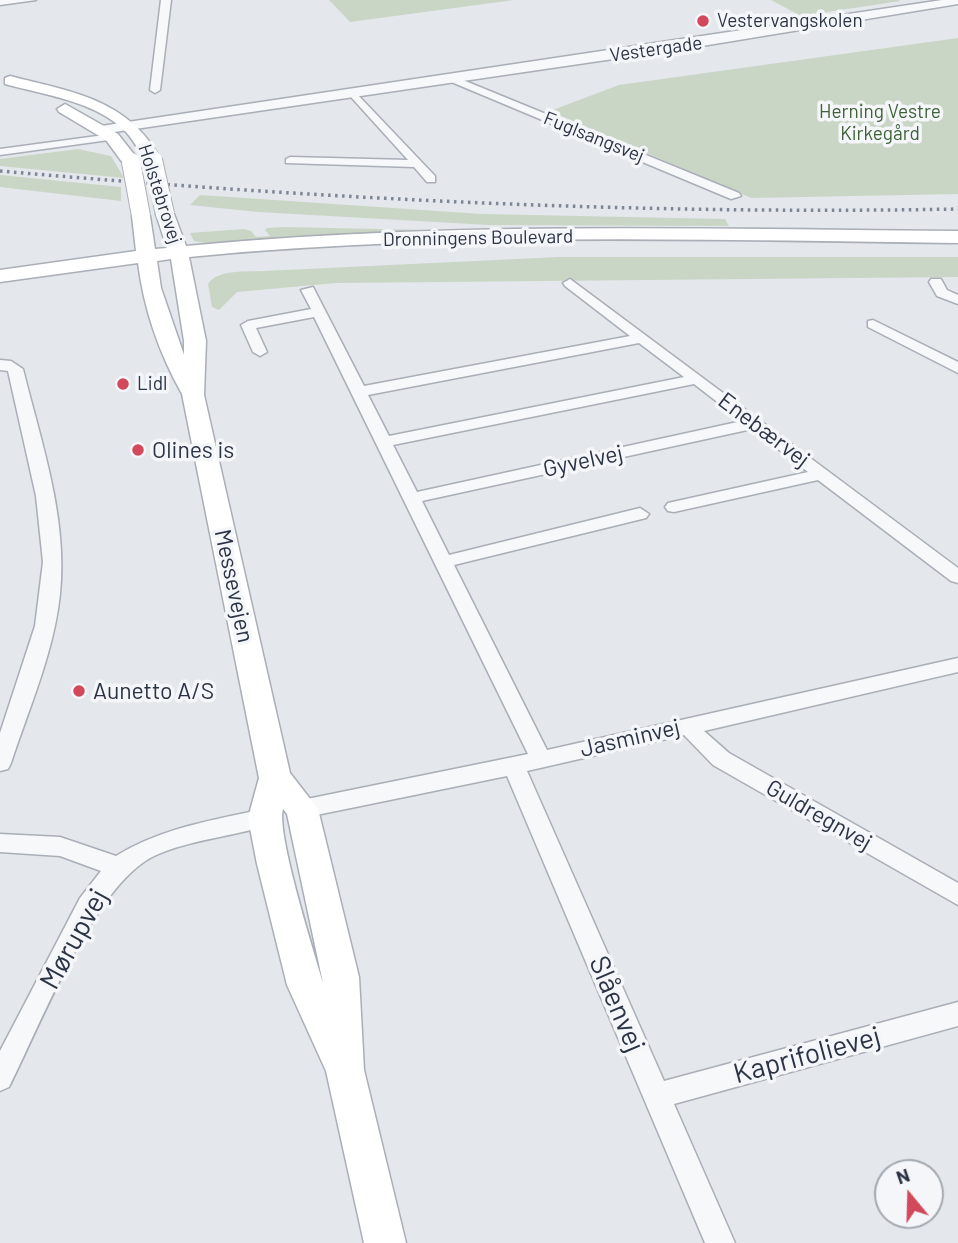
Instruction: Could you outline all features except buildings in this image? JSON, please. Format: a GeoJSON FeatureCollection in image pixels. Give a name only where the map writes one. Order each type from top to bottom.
{"type":"FeatureCollection","features":[{"type":"Feature","properties":{"kind":"main road","name":"Holstebrovej"},"geometry":{"type":"LineString","coordinates":[[5,79],[52,102],[85,111],[109,132],[131,162],[141,216],[164,264]]}},
{"type":"Feature","properties":{"kind":"main road","name":"Holstebrovej"},"geometry":{"type":"LineString","coordinates":[[5,79],[103,109],[135,130],[153,160],[165,214],[164,264]]}},
{"type":"Feature","properties":{"kind":"main road"},"geometry":{"type":"LineString","coordinates":[[109,132],[135,130]]}},
{"type":"Feature","properties":{"kind":"main road","name":"Dronningens Boulevard"},"geometry":{"type":"LineString","coordinates":[[0,289],[164,264],[374,239],[958,237]]}},
{"type":"Feature","properties":{"kind":"main road","name":"Dronningens Boulevard"},"geometry":{"type":"LineString","coordinates":[[0,276],[164,264],[510,253],[646,250],[958,253]]}},
{"type":"Feature","properties":{"kind":"main road","name":"Messevejen"},"geometry":{"type":"LineString","coordinates":[[164,264],[195,341],[193,395],[275,778],[264,818],[305,985],[345,1070]]}},
{"type":"Feature","properties":{"kind":"main road","name":"Messevejen"},"geometry":{"type":"LineString","coordinates":[[164,264],[167,344],[193,395]]}},
{"type":"Feature","properties":{"kind":"main road","name":"Messevejen"},"geometry":{"type":"LineString","coordinates":[[275,778],[302,809],[341,977],[345,1070],[384,1243]]}},
{"type":"Feature","properties":{"kind":"main road"},"geometry":{"type":"LineString","coordinates":[[264,818],[302,809]]}},
{"type":"Feature","properties":{"kind":"street"},"geometry":{"type":"LineString","coordinates":[[0,2],[32,0]]}},
{"type":"Feature","properties":{"kind":"street"},"geometry":{"type":"LineString","coordinates":[[155,90],[166,0]]}},
{"type":"Feature","properties":{"kind":"street","name":"Vestergade"},"geometry":{"type":"LineString","coordinates":[[135,130],[958,1]]}},
{"type":"Feature","properties":{"kind":"street","name":"Fuglsangsvej"},"geometry":{"type":"LineString","coordinates":[[453,79],[735,196]]}},
{"type":"Feature","properties":{"kind":"street"},"geometry":{"type":"LineString","coordinates":[[355,94],[431,179]]}},
{"type":"Feature","properties":{"kind":"street"},"geometry":{"type":"LineString","coordinates":[[0,150],[109,132]]}},
{"type":"Feature","properties":{"kind":"street"},"geometry":{"type":"LineString","coordinates":[[290,161],[417,164]]}},
{"type":"Feature","properties":{"kind":"street"},"geometry":{"type":"LineString","coordinates":[[936,282],[943,293],[958,300]]}},
{"type":"Feature","properties":{"kind":"street","name":"Enebærvej"},"geometry":{"type":"LineString","coordinates":[[570,284],[958,577]]}},
{"type":"Feature","properties":{"kind":"street"},"geometry":{"type":"LineString","coordinates":[[308,290],[541,759]]}},
{"type":"Feature","properties":{"kind":"street"},"geometry":{"type":"LineString","coordinates":[[260,352],[248,325],[319,312]]}},
{"type":"Feature","properties":{"kind":"street"},"geometry":{"type":"LineString","coordinates":[[873,324],[958,368]]}},
{"type":"Feature","properties":{"kind":"street"},"geometry":{"type":"LineString","coordinates":[[359,392],[641,338]]}},
{"type":"Feature","properties":{"kind":"street"},"geometry":{"type":"LineString","coordinates":[[0,763],[46,625],[52,568],[49,511],[15,369],[3,365]]}},
{"type":"Feature","properties":{"kind":"street"},"geometry":{"type":"LineString","coordinates":[[384,442],[695,379]]}},
{"type":"Feature","properties":{"kind":"street","name":"Gyvelvej"},"geometry":{"type":"LineString","coordinates":[[412,498],[755,424]]}},
{"type":"Feature","properties":{"kind":"street"},"geometry":{"type":"LineString","coordinates":[[674,507],[821,474]]}},
{"type":"Feature","properties":{"kind":"street"},"geometry":{"type":"LineString","coordinates":[[443,562],[640,514]]}},
{"type":"Feature","properties":{"kind":"street","name":"Jasminvej"},"geometry":{"type":"LineString","coordinates":[[302,809],[514,766],[958,665]]}},
{"type":"Feature","properties":{"kind":"street","name":"Guldregnvej"},"geometry":{"type":"LineString","coordinates":[[688,725],[698,739],[721,759],[958,895]]}},
{"type":"Feature","properties":{"kind":"street","name":"Slåenvej"},"geometry":{"type":"LineString","coordinates":[[514,766],[720,1243]]}},
{"type":"Feature","properties":{"kind":"street","name":"Mørupvej"},"geometry":{"type":"LineString","coordinates":[[0,1078],[88,905],[117,868],[145,850],[184,836],[264,818]]}},
{"type":"Feature","properties":{"kind":"street"},"geometry":{"type":"LineString","coordinates":[[0,843],[60,844],[97,856],[117,868]]}},
{"type":"Feature","properties":{"kind":"street","name":"Kaprifolievej"},"geometry":{"type":"LineString","coordinates":[[656,1096],[958,1014]]}},
{"type":"Feature","properties":{"kind":"green space"},"geometry":{"type":"Polygon","coordinates":[[[329,0],[514,0],[350,22],[329,0]]]}},
{"type":"Feature","properties":{"kind":"green space"},"geometry":{"type":"Polygon","coordinates":[[[771,0],[899,0],[900,1],[801,16],[771,0]]]}},
{"type":"Feature","properties":{"kind":"green space","name":"Herning Vestre Kirkegård"},"geometry":{"type":"Polygon","coordinates":[[[958,38],[958,194],[751,198],[550,111],[619,85],[958,38]]]}},
{"type":"Feature","properties":{"kind":"green space"},"geometry":{"type":"Polygon","coordinates":[[[78,149],[111,156],[124,178],[0,166],[0,159],[78,149]]]}},
{"type":"Feature","properties":{"kind":"green space"},"geometry":{"type":"Polygon","coordinates":[[[0,175],[121,187],[121,201],[0,187],[0,175]]]}},
{"type":"Feature","properties":{"kind":"green space"},"geometry":{"type":"Polygon","coordinates":[[[200,195],[482,214],[725,219],[729,226],[489,225],[258,212],[190,205],[200,195]]]}},
{"type":"Feature","properties":{"kind":"green space"},"geometry":{"type":"Polygon","coordinates":[[[267,228],[474,231],[205,243],[194,241],[190,233],[244,229],[251,231],[256,237],[270,236],[265,230],[267,228]]]}},
{"type":"Feature","properties":{"kind":"green space"},"geometry":{"type":"Polygon","coordinates":[[[559,257],[958,257],[958,277],[336,283],[237,292],[219,310],[212,307],[208,284],[218,276],[242,272],[559,257]]]}},
{"type":"Feature","properties":{"kind":"railway"},"geometry":{"type":"LineString","coordinates":[[0,171],[239,190],[479,203],[718,210],[958,209]]}},
{"type":"Feature","properties":{"kind":"place","name":"Vestervangskolen"},"geometry":{"type":"Point","coordinates":[703,21]}},
{"type":"Feature","properties":{"kind":"place","name":"Lidl"},"geometry":{"type":"Point","coordinates":[123,384]}},
{"type":"Feature","properties":{"kind":"place","name":"Olines is"},"geometry":{"type":"Point","coordinates":[138,450]}},
{"type":"Feature","properties":{"kind":"place","name":"Aunetto A/S"},"geometry":{"type":"Point","coordinates":[79,691]}}]}
